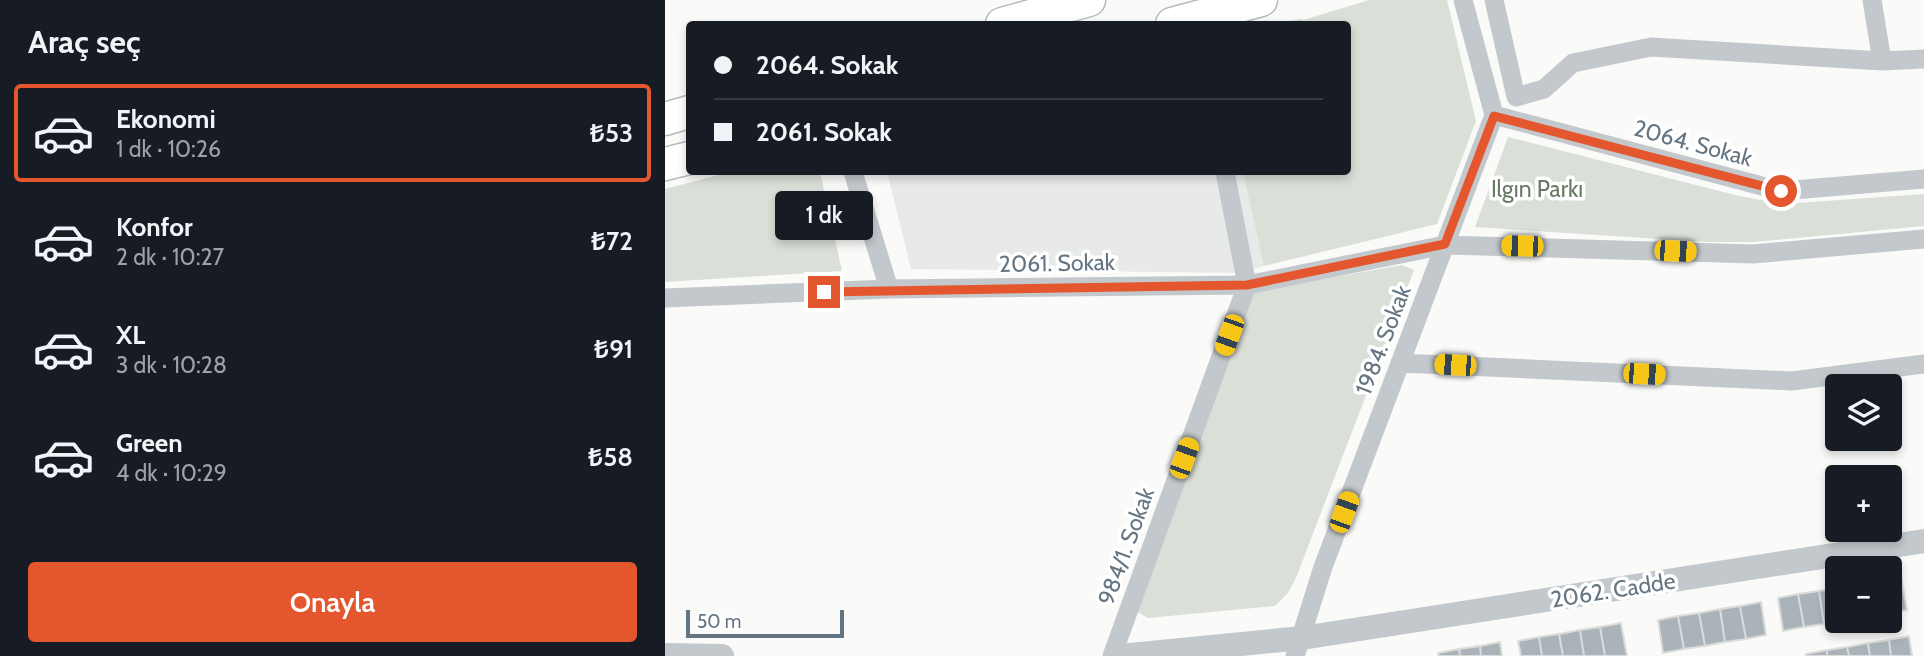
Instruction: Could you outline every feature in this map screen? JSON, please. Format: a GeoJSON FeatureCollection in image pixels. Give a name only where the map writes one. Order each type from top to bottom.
{"type":"FeatureCollection","features":[{"type":"Feature","properties":{"kind":"main road"},"geometry":{"type":"LineString","coordinates":[[1013,21],[1089,0]]}},
{"type":"Feature","properties":{"kind":"main road"},"geometry":{"type":"LineString","coordinates":[[1192,21],[1262,0]]}},
{"type":"Feature","properties":{"kind":"main road"},"geometry":{"type":"LineString","coordinates":[[665,119],[686,113]]}},
{"type":"Feature","properties":{"kind":"main road"},"geometry":{"type":"LineString","coordinates":[[665,164],[686,159]]}},
{"type":"Feature","properties":{"kind":"street"},"geometry":{"type":"LineString","coordinates":[[1463,0],[1494,116]]}},
{"type":"Feature","properties":{"kind":"street"},"geometry":{"type":"LineString","coordinates":[[1493,0],[1516,97],[1544,89],[1573,63],[1651,47],[1882,61],[1924,59]]}},
{"type":"Feature","properties":{"kind":"street"},"geometry":{"type":"LineString","coordinates":[[1872,0],[1882,61]]}},
{"type":"Feature","properties":{"kind":"street","name":"2064. Sokak"},"geometry":{"type":"LineString","coordinates":[[1494,116],[1781,191],[1924,179]]}},
{"type":"Feature","properties":{"kind":"street","name":"1984. Sokak"},"geometry":{"type":"LineString","coordinates":[[1298,647],[1323,567],[1494,116]]}},
{"type":"Feature","properties":{"kind":"street"},"geometry":{"type":"LineString","coordinates":[[854,175],[889,289]]}},
{"type":"Feature","properties":{"kind":"street"},"geometry":{"type":"LineString","coordinates":[[1226,175],[1247,285]]}},
{"type":"Feature","properties":{"kind":"street","name":"2061. Sokak"},"geometry":{"type":"LineString","coordinates":[[665,298],[889,289],[1247,285],[1445,244],[1752,254],[1924,239]]}},
{"type":"Feature","properties":{"kind":"street","name":"984/1. Sokak"},"geometry":{"type":"LineString","coordinates":[[1112,656],[1247,285]]}},
{"type":"Feature","properties":{"kind":"street"},"geometry":{"type":"LineString","coordinates":[[1400,363],[1792,380],[1924,364]]}},
{"type":"Feature","properties":{"kind":"street","name":"2062. Cadde"},"geometry":{"type":"LineString","coordinates":[[1120,656],[1298,647],[1924,541]]}},
{"type":"Feature","properties":{"kind":"street"},"geometry":{"type":"LineString","coordinates":[[672,655],[722,656]]}},
{"type":"Feature","properties":{"kind":"shaded area"},"geometry":{"type":"Polygon","coordinates":[[[888,175],[1244,175],[1264,266],[1238,273],[911,269],[888,175]]]}},
{"type":"Feature","properties":{"kind":"green space"},"geometry":{"type":"Polygon","coordinates":[[[1369,0],[1447,0],[1476,121],[1437,224],[1264,266],[1244,175],[1351,175],[1351,21],[1300,21],[1369,0]]]}},
{"type":"Feature","properties":{"kind":"green space","name":"Ilgın Parkı"},"geometry":{"type":"Polygon","coordinates":[[[1508,137],[1739,196],[1783,204],[1924,194],[1924,226],[1753,242],[1705,242],[1475,227],[1508,137]]]}},
{"type":"Feature","properties":{"kind":"green space"},"geometry":{"type":"Polygon","coordinates":[[[719,175],[821,175],[842,271],[665,282],[665,189],[719,175]]]}},
{"type":"Feature","properties":{"kind":"green space"},"geometry":{"type":"Polygon","coordinates":[[[1402,265],[1414,270],[1288,593],[1275,606],[1148,618],[1138,612],[1252,292],[1402,265]]]}},
{"type":"Feature","properties":{"kind":"building"},"geometry":{"type":"Polygon","coordinates":[[[1902,582],[1907,610],[1902,611],[1902,582]]]}},
{"type":"Feature","properties":{"kind":"building"},"geometry":{"type":"Polygon","coordinates":[[[1825,590],[1824,624],[1819,591],[1825,590]]]}},
{"type":"Feature","properties":{"kind":"building"},"geometry":{"type":"Polygon","coordinates":[[[1819,591],[1824,624],[1804,627],[1798,594],[1819,591]]]}},
{"type":"Feature","properties":{"kind":"building"},"geometry":{"type":"Polygon","coordinates":[[[1798,594],[1804,627],[1783,631],[1778,598],[1798,594]]]}},
{"type":"Feature","properties":{"kind":"building"},"geometry":{"type":"Polygon","coordinates":[[[1761,602],[1766,635],[1746,639],[1740,606],[1761,602]]]}},
{"type":"Feature","properties":{"kind":"building"},"geometry":{"type":"Polygon","coordinates":[[[1740,606],[1746,639],[1725,642],[1720,609],[1740,606]]]}},
{"type":"Feature","properties":{"kind":"building"},"geometry":{"type":"Polygon","coordinates":[[[1720,609],[1725,642],[1705,646],[1699,613],[1720,609]]]}},
{"type":"Feature","properties":{"kind":"building"},"geometry":{"type":"Polygon","coordinates":[[[1699,613],[1705,646],[1684,649],[1678,616],[1699,613]]]}},
{"type":"Feature","properties":{"kind":"building"},"geometry":{"type":"Polygon","coordinates":[[[1678,616],[1684,649],[1663,653],[1658,620],[1678,616]]]}},
{"type":"Feature","properties":{"kind":"building"},"geometry":{"type":"Polygon","coordinates":[[[1621,623],[1627,656],[1605,656],[1600,627],[1621,623]]]}},
{"type":"Feature","properties":{"kind":"building"},"geometry":{"type":"Polygon","coordinates":[[[1600,627],[1605,656],[1584,656],[1580,630],[1600,627]]]}},
{"type":"Feature","properties":{"kind":"building"},"geometry":{"type":"Polygon","coordinates":[[[1580,630],[1584,656],[1563,656],[1559,634],[1580,630]]]}},
{"type":"Feature","properties":{"kind":"building"},"geometry":{"type":"Polygon","coordinates":[[[1559,634],[1563,656],[1542,656],[1539,637],[1559,634]]]}},
{"type":"Feature","properties":{"kind":"building"},"geometry":{"type":"Polygon","coordinates":[[[1909,636],[1912,656],[1891,656],[1889,640],[1909,636]]]}},
{"type":"Feature","properties":{"kind":"building"},"geometry":{"type":"Polygon","coordinates":[[[1539,637],[1542,656],[1521,656],[1518,641],[1539,637]]]}},
{"type":"Feature","properties":{"kind":"building"},"geometry":{"type":"Polygon","coordinates":[[[1889,640],[1891,656],[1870,656],[1868,643],[1889,640]]]}},
{"type":"Feature","properties":{"kind":"building"},"geometry":{"type":"Polygon","coordinates":[[[1500,642],[1502,656],[1481,656],[1480,646],[1500,642]]]}},
{"type":"Feature","properties":{"kind":"building"},"geometry":{"type":"Polygon","coordinates":[[[1868,643],[1870,656],[1849,656],[1847,647],[1868,643]]]}},
{"type":"Feature","properties":{"kind":"building"},"geometry":{"type":"Polygon","coordinates":[[[1480,646],[1481,656],[1460,656],[1459,649],[1480,646]]]}},
{"type":"Feature","properties":{"kind":"building"},"geometry":{"type":"Polygon","coordinates":[[[1847,647],[1849,656],[1827,656],[1827,650],[1847,647]]]}},
{"type":"Feature","properties":{"kind":"building"},"geometry":{"type":"Polygon","coordinates":[[[1459,649],[1460,656],[1439,656],[1438,653],[1459,649]]]}},
{"type":"Feature","properties":{"kind":"building"},"geometry":{"type":"Polygon","coordinates":[[[1827,650],[1827,656],[1806,656],[1806,654],[1827,650]]]}},
{"type":"Feature","properties":{"kind":"route"},"geometry":{"type":"LineString","coordinates":[[824,292],[1247,285],[1445,244],[1494,116],[1781,191]]}}]}
